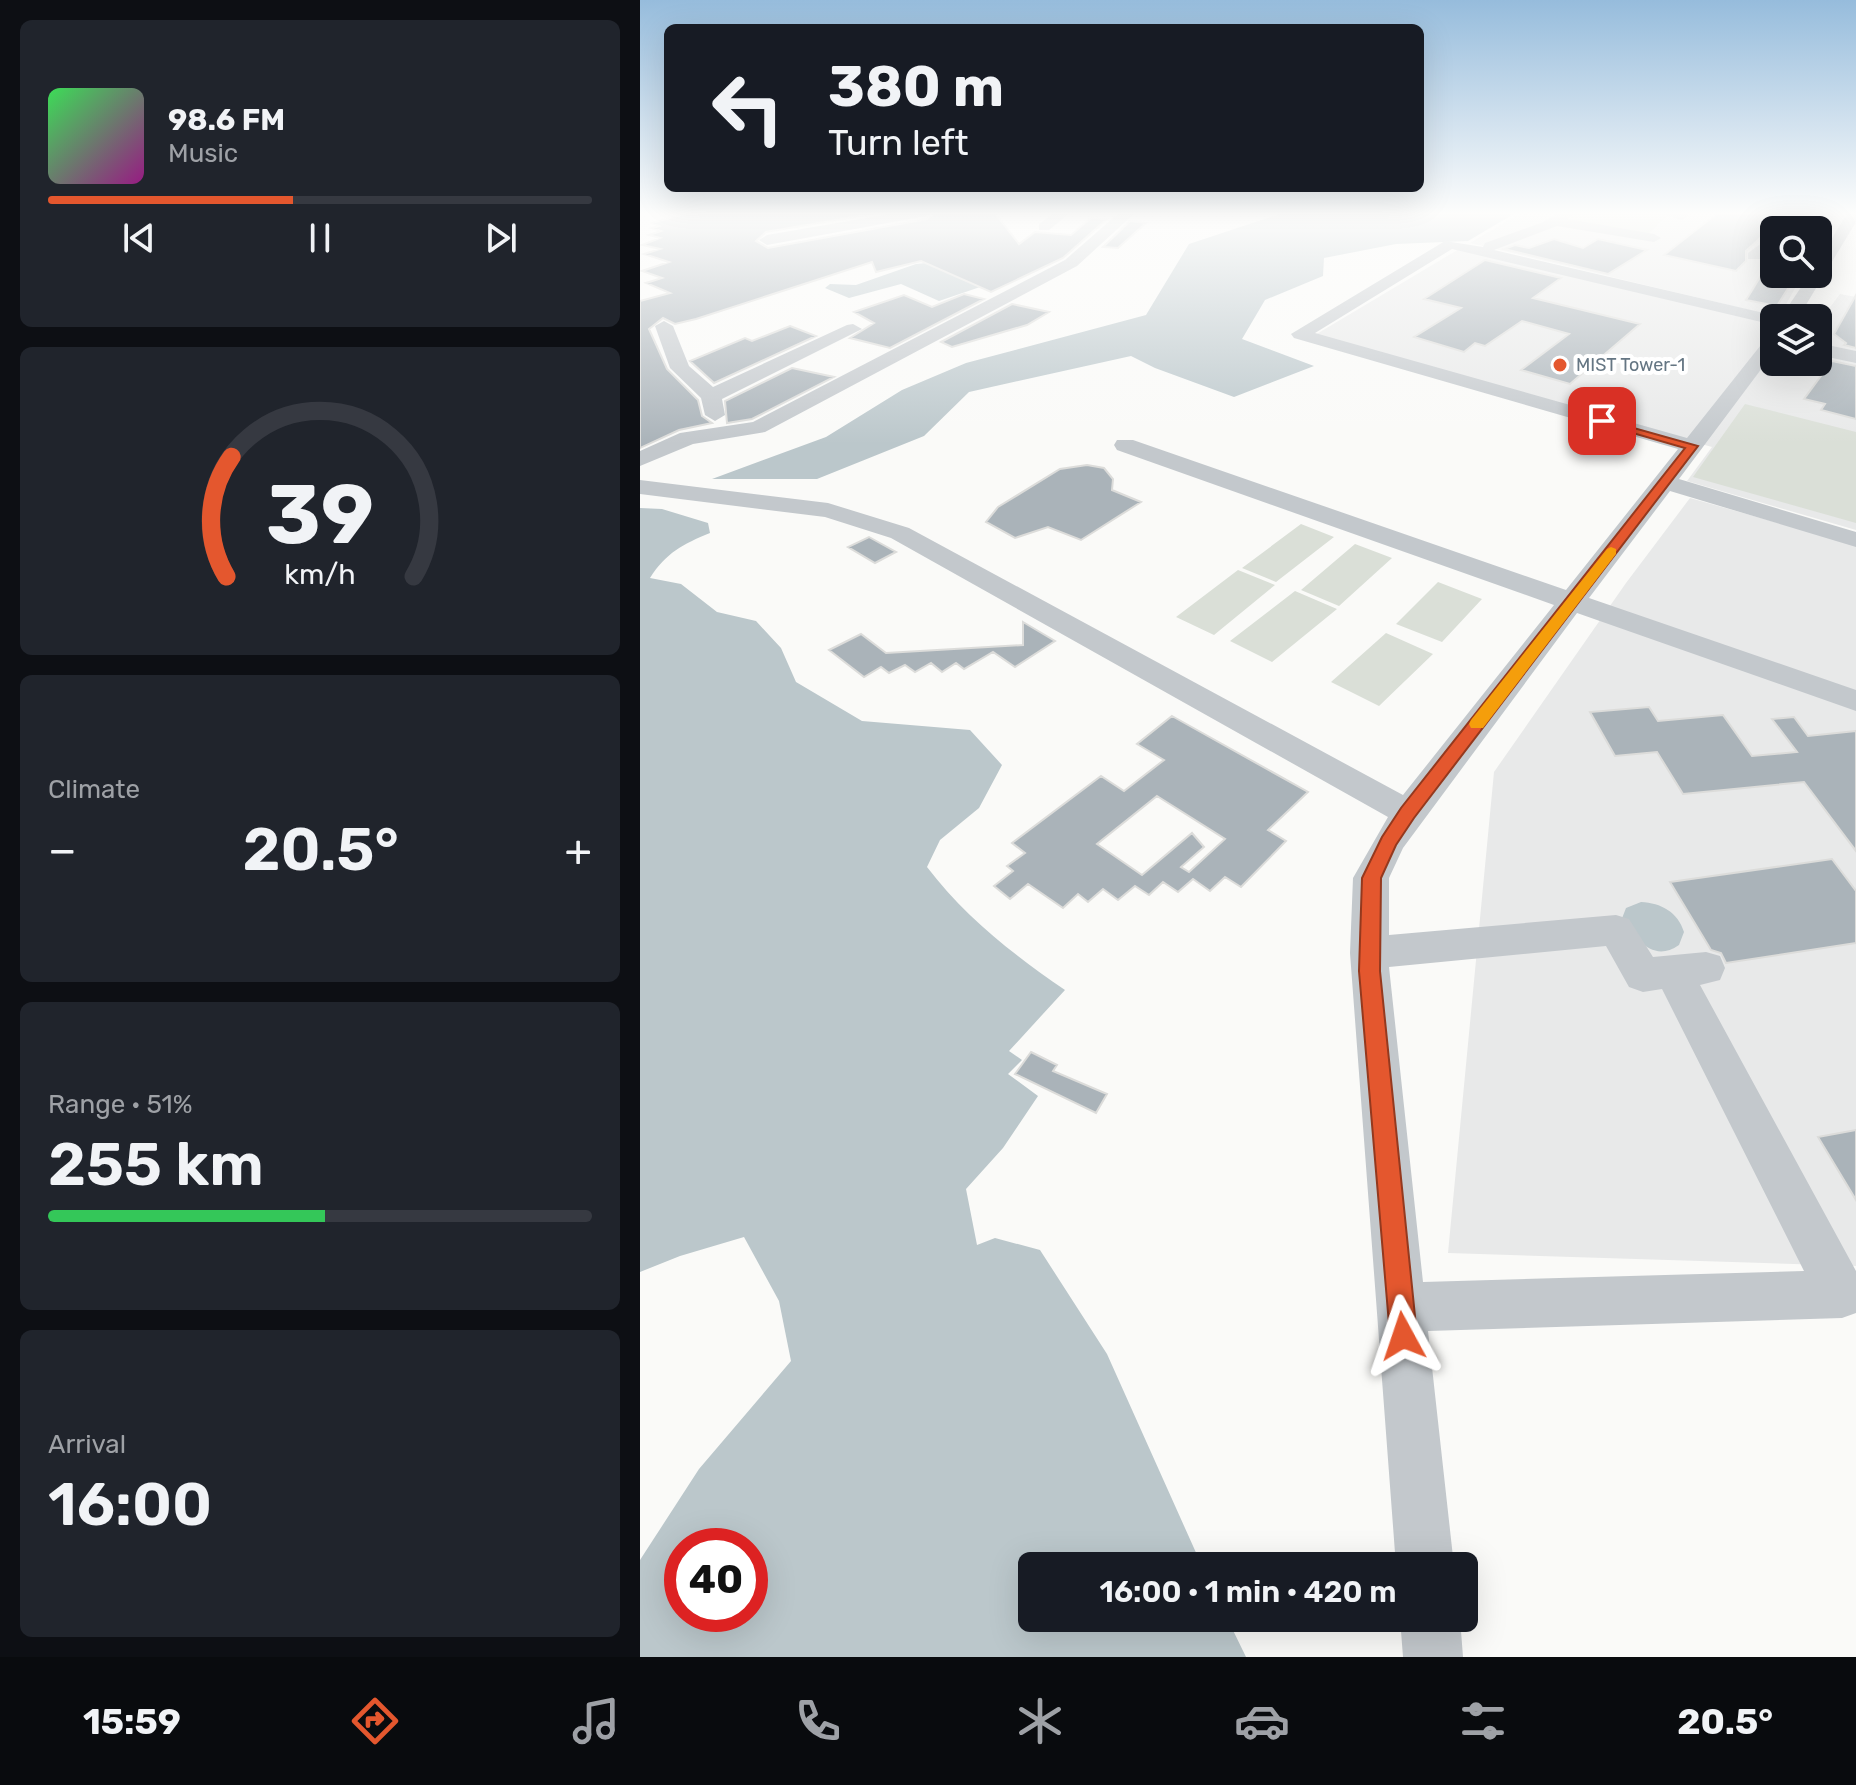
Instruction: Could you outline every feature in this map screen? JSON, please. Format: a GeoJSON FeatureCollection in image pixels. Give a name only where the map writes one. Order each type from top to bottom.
{"type":"FeatureCollection","features":[{"type":"Feature","properties":{"kind":"street"},"geometry":{"type":"LineString","coordinates":[[640,459],[688,438],[758,428],[1021,289]]}},
{"type":"Feature","properties":{"kind":"street"},"geometry":{"type":"LineString","coordinates":[[1374,289],[1300,334],[1692,446]]}},
{"type":"Feature","properties":{"kind":"street"},"geometry":{"type":"LineString","coordinates":[[1643,289],[1760,317]]}},
{"type":"Feature","properties":{"kind":"street"},"geometry":{"type":"LineString","coordinates":[[664,326],[680,368],[711,396],[715,407],[714,432]]}},
{"type":"Feature","properties":{"kind":"street"},"geometry":{"type":"LineString","coordinates":[[711,396],[853,329]]}},
{"type":"Feature","properties":{"kind":"street"},"geometry":{"type":"LineString","coordinates":[[1832,352],[1856,357]]}},
{"type":"Feature","properties":{"kind":"street"},"geometry":{"type":"LineString","coordinates":[[1424,1552],[1369,953],[1371,878],[1408,813],[1760,358]]}},
{"type":"Feature","properties":{"kind":"street"},"geometry":{"type":"LineString","coordinates":[[1125,445],[1856,701]]}},
{"type":"Feature","properties":{"kind":"street"},"geometry":{"type":"LineString","coordinates":[[1666,482],[1856,540]]}},
{"type":"Feature","properties":{"kind":"street"},"geometry":{"type":"LineString","coordinates":[[640,487],[828,510],[900,533],[1408,813]]}},
{"type":"Feature","properties":{"kind":"street"},"geometry":{"type":"LineString","coordinates":[[1369,953],[1616,930],[1643,975],[1690,970],[1849,1294],[1401,1307]]}},
{"type":"Feature","properties":{"kind":"street"},"geometry":{"type":"LineString","coordinates":[[1431,1632],[1433,1657]]}},
{"type":"Feature","properties":{"kind":"shaded area"},"geometry":{"type":"Polygon","coordinates":[[[828,289],[881,289],[849,298],[828,289]]]}},
{"type":"Feature","properties":{"kind":"shaded area"},"geometry":{"type":"Polygon","coordinates":[[[913,289],[973,289],[939,301],[913,289]]]}},
{"type":"Feature","properties":{"kind":"shaded area"},"geometry":{"type":"Polygon","coordinates":[[[1162,289],[1291,289],[1265,300],[1242,339],[1314,366],[1234,397],[1131,356],[969,392],[924,436],[817,479],[712,479],[826,437],[902,390],[966,363],[1146,315],[1162,289]]]}},
{"type":"Feature","properties":{"kind":"shaded area"},"geometry":{"type":"Polygon","coordinates":[[[1391,289],[1631,289],[1760,320],[1760,376],[1832,376],[1832,305],[1840,294],[1856,297],[1856,530],[1687,481],[1712,447],[1315,335],[1391,289]]]}},
{"type":"Feature","properties":{"kind":"shaded area"},"geometry":{"type":"Polygon","coordinates":[[[1663,289],[1794,289],[1786,304],[1760,304],[1760,312],[1663,289]]]}},
{"type":"Feature","properties":{"kind":"shaded area"},"geometry":{"type":"Polygon","coordinates":[[[1745,404],[1856,432],[1856,523],[1693,477],[1745,404]]]}},
{"type":"Feature","properties":{"kind":"shaded area"},"geometry":{"type":"Polygon","coordinates":[[[1690,498],[1856,545],[1856,1266],[1448,1253],[1494,772],[1626,583],[1690,498]]]}},
{"type":"Feature","properties":{"kind":"shaded area"},"geometry":{"type":"Polygon","coordinates":[[[640,508],[662,509],[708,523],[710,533],[676,550],[650,578],[681,584],[717,612],[756,621],[781,648],[796,682],[862,721],[970,730],[1002,765],[979,808],[940,840],[927,867],[957,902],[991,934],[1065,990],[1009,1051],[1022,1060],[1008,1074],[1038,1096],[1003,1148],[966,1189],[977,1245],[995,1238],[1040,1250],[1107,1354],[1196,1552],[1018,1552],[1018,1632],[1234,1632],[1246,1657],[640,1657],[640,1560],[699,1469],[791,1361],[779,1301],[744,1237],[680,1256],[640,1272],[640,508]]]}},
{"type":"Feature","properties":{"kind":"shaded area"},"geometry":{"type":"Polygon","coordinates":[[[1301,524],[1334,537],[1276,582],[1242,568],[1301,524]]]}},
{"type":"Feature","properties":{"kind":"shaded area"},"geometry":{"type":"Polygon","coordinates":[[[1355,544],[1392,558],[1339,606],[1301,590],[1355,544]]]}},
{"type":"Feature","properties":{"kind":"shaded area"},"geometry":{"type":"Polygon","coordinates":[[[1238,570],[1275,585],[1214,635],[1176,617],[1238,570]]]}},
{"type":"Feature","properties":{"kind":"shaded area"},"geometry":{"type":"Polygon","coordinates":[[[1438,582],[1482,599],[1442,642],[1396,624],[1438,582]]]}},
{"type":"Feature","properties":{"kind":"shaded area"},"geometry":{"type":"Polygon","coordinates":[[[1295,591],[1337,609],[1272,662],[1230,641],[1295,591]]]}},
{"type":"Feature","properties":{"kind":"shaded area"},"geometry":{"type":"Polygon","coordinates":[[[1386,633],[1433,654],[1379,706],[1331,682],[1386,633]]]}},
{"type":"Feature","properties":{"kind":"shaded area"},"geometry":{"type":"Polygon","coordinates":[[[1641,902],[1662,907],[1678,919],[1684,932],[1679,945],[1670,950],[1653,950],[1627,928],[1621,921],[1626,908],[1641,902]]]}},
{"type":"Feature","properties":{"kind":"building"},"geometry":{"type":"Polygon","coordinates":[[[661,289],[788,289],[675,324],[663,318],[649,329],[667,369],[698,400],[702,416],[712,423],[679,430],[640,448],[640,301],[670,293],[661,289]]]}},
{"type":"Feature","properties":{"kind":"building"},"geometry":{"type":"Polygon","coordinates":[[[1439,289],[1545,289],[1533,298],[1640,324],[1570,384],[1521,370],[1569,334],[1522,321],[1485,346],[1475,343],[1464,352],[1414,337],[1461,308],[1424,299],[1439,289]]]}},
{"type":"Feature","properties":{"kind":"building"},"geometry":{"type":"Polygon","coordinates":[[[1753,289],[1787,289],[1778,304],[1746,300],[1753,289]]]}},
{"type":"Feature","properties":{"kind":"building"},"geometry":{"type":"Polygon","coordinates":[[[964,294],[984,299],[890,348],[850,338],[874,323],[854,312],[904,295],[932,307],[964,294]]]}},
{"type":"Feature","properties":{"kind":"building"},"geometry":{"type":"Polygon","coordinates":[[[1856,295],[1856,348],[1844,345],[1846,343],[1834,334],[1856,295]]]}},
{"type":"Feature","properties":{"kind":"building"},"geometry":{"type":"Polygon","coordinates":[[[1012,304],[1049,312],[1027,325],[952,347],[941,342],[1012,304]]]}},
{"type":"Feature","properties":{"kind":"building"},"geometry":{"type":"Polygon","coordinates":[[[790,326],[816,336],[714,383],[690,361],[745,338],[752,341],[790,326]]]}},
{"type":"Feature","properties":{"kind":"building"},"geometry":{"type":"Polygon","coordinates":[[[1832,361],[1856,366],[1856,419],[1821,410],[1825,404],[1804,399],[1821,376],[1832,376],[1832,361]]]}},
{"type":"Feature","properties":{"kind":"building"},"geometry":{"type":"Polygon","coordinates":[[[792,368],[834,377],[752,419],[727,423],[725,401],[792,368]]]}},
{"type":"Feature","properties":{"kind":"building"},"geometry":{"type":"Polygon","coordinates":[[[1087,465],[1104,468],[1113,479],[1112,490],[1141,502],[1081,540],[1048,527],[1015,538],[986,522],[998,507],[1060,469],[1087,465]]]}},
{"type":"Feature","properties":{"kind":"building"},"geometry":{"type":"Polygon","coordinates":[[[869,537],[896,552],[875,563],[848,547],[869,537]]]}},
{"type":"Feature","properties":{"kind":"building"},"geometry":{"type":"Polygon","coordinates":[[[1023,622],[1055,641],[1015,667],[993,652],[964,669],[956,663],[942,672],[931,663],[915,672],[905,665],[889,673],[881,667],[864,677],[829,650],[861,634],[886,653],[1023,645],[1023,622]]]}},
{"type":"Feature","properties":{"kind":"building"},"geometry":{"type":"Polygon","coordinates":[[[1649,707],[1658,721],[1723,715],[1752,756],[1797,752],[1772,719],[1794,717],[1808,736],[1856,731],[1856,851],[1804,782],[1683,794],[1657,752],[1615,756],[1590,712],[1649,707]]]}},
{"type":"Feature","properties":{"kind":"building"},"geometry":{"type":"Polygon","coordinates":[[[1172,716],[1308,792],[1268,830],[1286,841],[1241,887],[1225,877],[1210,891],[1193,879],[1178,892],[1163,882],[1149,895],[1135,886],[1118,900],[1103,889],[1088,902],[1078,894],[1063,908],[1028,884],[1010,899],[994,886],[1013,871],[1007,866],[1025,853],[1012,843],[1101,776],[1124,791],[1164,760],[1137,744],[1172,716]],[[1157,796],[1097,844],[1142,875],[1192,833],[1204,847],[1181,867],[1189,872],[1225,839],[1157,796]]]}},
{"type":"Feature","properties":{"kind":"building"},"geometry":{"type":"Polygon","coordinates":[[[1832,859],[1856,891],[1856,943],[1726,963],[1721,953],[1711,950],[1670,882],[1832,859]]]}},
{"type":"Feature","properties":{"kind":"building"},"geometry":{"type":"Polygon","coordinates":[[[1031,1052],[1057,1065],[1053,1071],[1107,1094],[1096,1113],[1015,1074],[1031,1052]]]}},
{"type":"Feature","properties":{"kind":"building"},"geometry":{"type":"Polygon","coordinates":[[[1856,1130],[1856,1200],[1818,1137],[1856,1130]]]}},
{"type":"Feature","properties":{"kind":"slow traffic"},"geometry":{"type":"LineString","coordinates":[[1477,724],[1611,551]]}},
{"type":"Feature","properties":{"kind":"place","name":"MIST Tower-1"},"geometry":{"type":"Point","coordinates":[1560,365]}},
{"type":"Feature","properties":{"kind":"route"},"geometry":{"type":"LineString","coordinates":[[1403,1336],[1370,971],[1371,878],[1408,813],[1692,446],[1602,421]]}}]}
